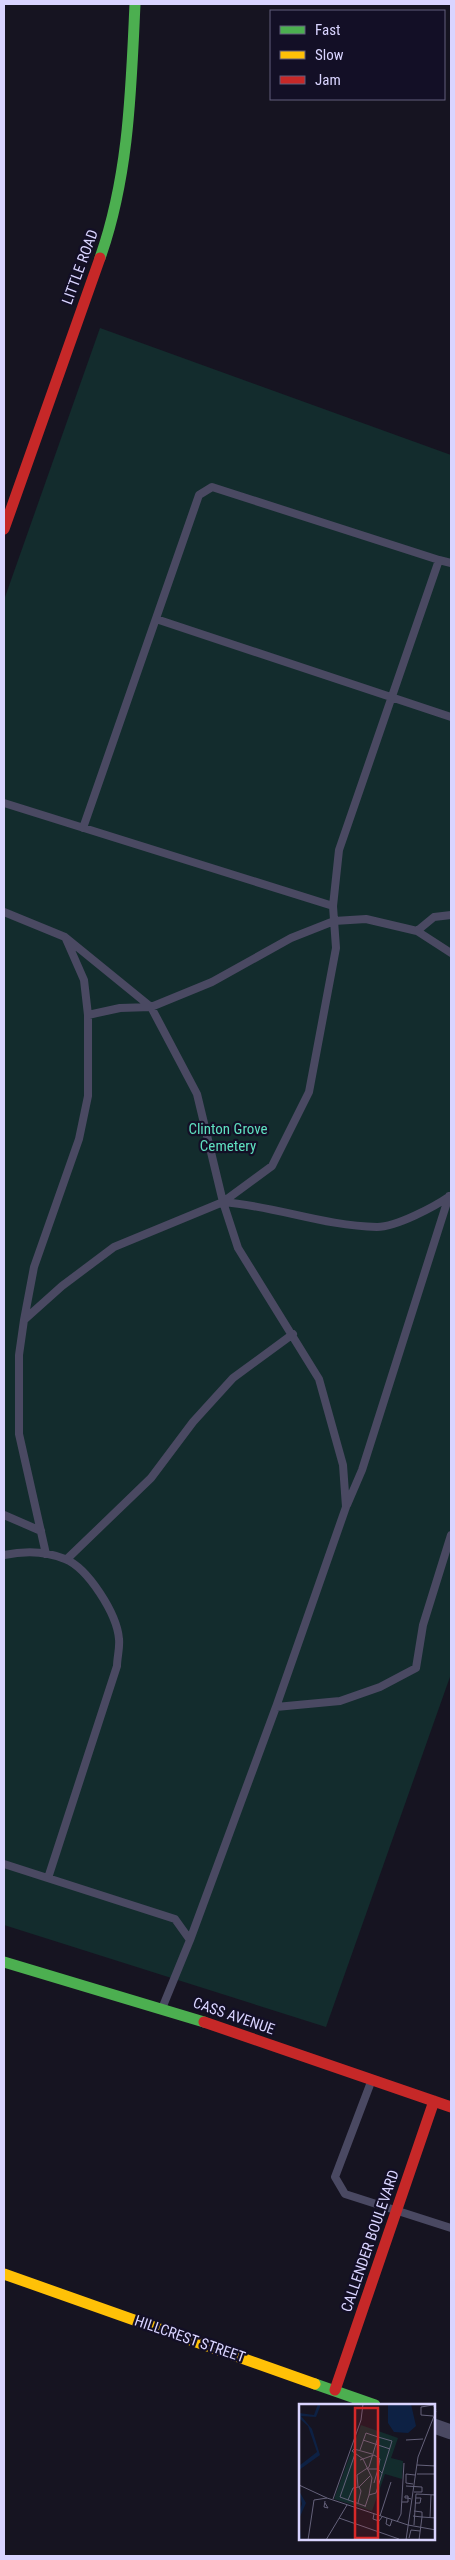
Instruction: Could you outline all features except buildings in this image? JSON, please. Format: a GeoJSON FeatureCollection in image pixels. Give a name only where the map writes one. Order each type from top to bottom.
{"type":"FeatureCollection","features":[{"type":"Feature","properties":{"kind":"street","name":"LITTLE ROAD"},"geometry":{"type":"LineString","coordinates":[[4,529],[115,212],[121,187],[127,133],[135,4]]}},
{"type":"Feature","properties":{"kind":"street","name":"CASS AVENUE"},"geometry":{"type":"LineString","coordinates":[[4,1962],[163,2008],[451,2107]]}},
{"type":"Feature","properties":{"kind":"street","name":"CALLENDER BOULEVARD"},"geometry":{"type":"LineString","coordinates":[[335,2390],[434,2101]]}},
{"type":"Feature","properties":{"kind":"street","name":"HILLCREST STREET"},"geometry":{"type":"LineString","coordinates":[[4,2274],[372,2404]]}},
{"type":"Feature","properties":{"kind":"street"},"geometry":{"type":"LineString","coordinates":[[435,2426],[451,2432]]}},
{"type":"Feature","properties":{"kind":"lane"},"geometry":{"type":"LineString","coordinates":[[83,828],[200,495],[212,487],[451,563]]}},
{"type":"Feature","properties":{"kind":"lane"},"geometry":{"type":"LineString","coordinates":[[24,1320],[62,1286],[114,1247],[223,1202],[272,1166],[309,1092],[336,948],[333,906],[340,850],[439,560]]}},
{"type":"Feature","properties":{"kind":"lane"},"geometry":{"type":"LineString","coordinates":[[156,618],[451,717]]}},
{"type":"Feature","properties":{"kind":"lane"},"geometry":{"type":"LineString","coordinates":[[4,803],[333,906]]}},
{"type":"Feature","properties":{"kind":"lane"},"geometry":{"type":"LineString","coordinates":[[4,912],[65,937],[151,1007],[197,1094],[223,1202],[238,1248],[293,1334],[319,1379],[343,1465],[346,1507]]}},
{"type":"Feature","properties":{"kind":"lane"},"geometry":{"type":"LineString","coordinates":[[417,931],[434,917],[451,915]]}},
{"type":"Feature","properties":{"kind":"lane"},"geometry":{"type":"LineString","coordinates":[[88,1015],[120,1008],[151,1007],[212,982],[291,938],[334,921],[366,919],[417,931],[451,953]]}},
{"type":"Feature","properties":{"kind":"lane"},"geometry":{"type":"LineString","coordinates":[[46,1554],[19,1434],[19,1355],[34,1267],[79,1139],[88,1096],[88,1015],[84,980],[65,937]]}},
{"type":"Feature","properties":{"kind":"lane"},"geometry":{"type":"LineString","coordinates":[[223,1202],[248,1204],[317,1220],[379,1227],[429,1210],[451,1196]]}},
{"type":"Feature","properties":{"kind":"lane"},"geometry":{"type":"LineString","coordinates":[[163,2008],[276,1707],[346,1507],[362,1470],[451,1196]]}},
{"type":"Feature","properties":{"kind":"lane"},"geometry":{"type":"LineString","coordinates":[[67,1559],[151,1478],[193,1422],[233,1378],[293,1334]]}},
{"type":"Feature","properties":{"kind":"lane"},"geometry":{"type":"LineString","coordinates":[[4,1515],[41,1531]]}},
{"type":"Feature","properties":{"kind":"lane"},"geometry":{"type":"LineString","coordinates":[[276,1707],[340,1701],[380,1687],[416,1668],[423,1625],[451,1534]]}},
{"type":"Feature","properties":{"kind":"lane"},"geometry":{"type":"LineString","coordinates":[[4,1554],[46,1554],[67,1559],[93,1583],[111,1611],[119,1639],[117,1666],[48,1878]]}},
{"type":"Feature","properties":{"kind":"lane"},"geometry":{"type":"LineString","coordinates":[[4,1864],[175,1919],[190,1940]]}},
{"type":"Feature","properties":{"kind":"lane"},"geometry":{"type":"LineString","coordinates":[[372,2080],[336,2177],[345,2194],[396,2212],[451,2228]]}},
{"type":"Feature","properties":{"kind":"green space","name":"Clinton Grove Cemetery"},"geometry":{"type":"Polygon","coordinates":[[[100,328],[451,455],[451,1674],[326,2027],[4,1925],[4,600],[100,328]]]}},
{"type":"Feature","properties":{"kind":"traffic: fast"},"geometry":{"type":"LineString","coordinates":[[100,258],[110,227],[123,164],[130,101],[135,4]]}},
{"type":"Feature","properties":{"kind":"traffic: fast"},"geometry":{"type":"LineString","coordinates":[[4,1962],[204,2022]]}},
{"type":"Feature","properties":{"kind":"traffic: fast"},"geometry":{"type":"LineString","coordinates":[[315,2384],[372,2404]]}},
{"type":"Feature","properties":{"kind":"traffic: slow"},"geometry":{"type":"LineString","coordinates":[[4,2274],[315,2384]]}},
{"type":"Feature","properties":{"kind":"traffic: jam"},"geometry":{"type":"LineString","coordinates":[[4,529],[100,258]]}},
{"type":"Feature","properties":{"kind":"traffic: jam"},"geometry":{"type":"LineString","coordinates":[[204,2022],[451,2107]]}},
{"type":"Feature","properties":{"kind":"traffic: jam"},"geometry":{"type":"LineString","coordinates":[[335,2390],[434,2101]]}}]}
